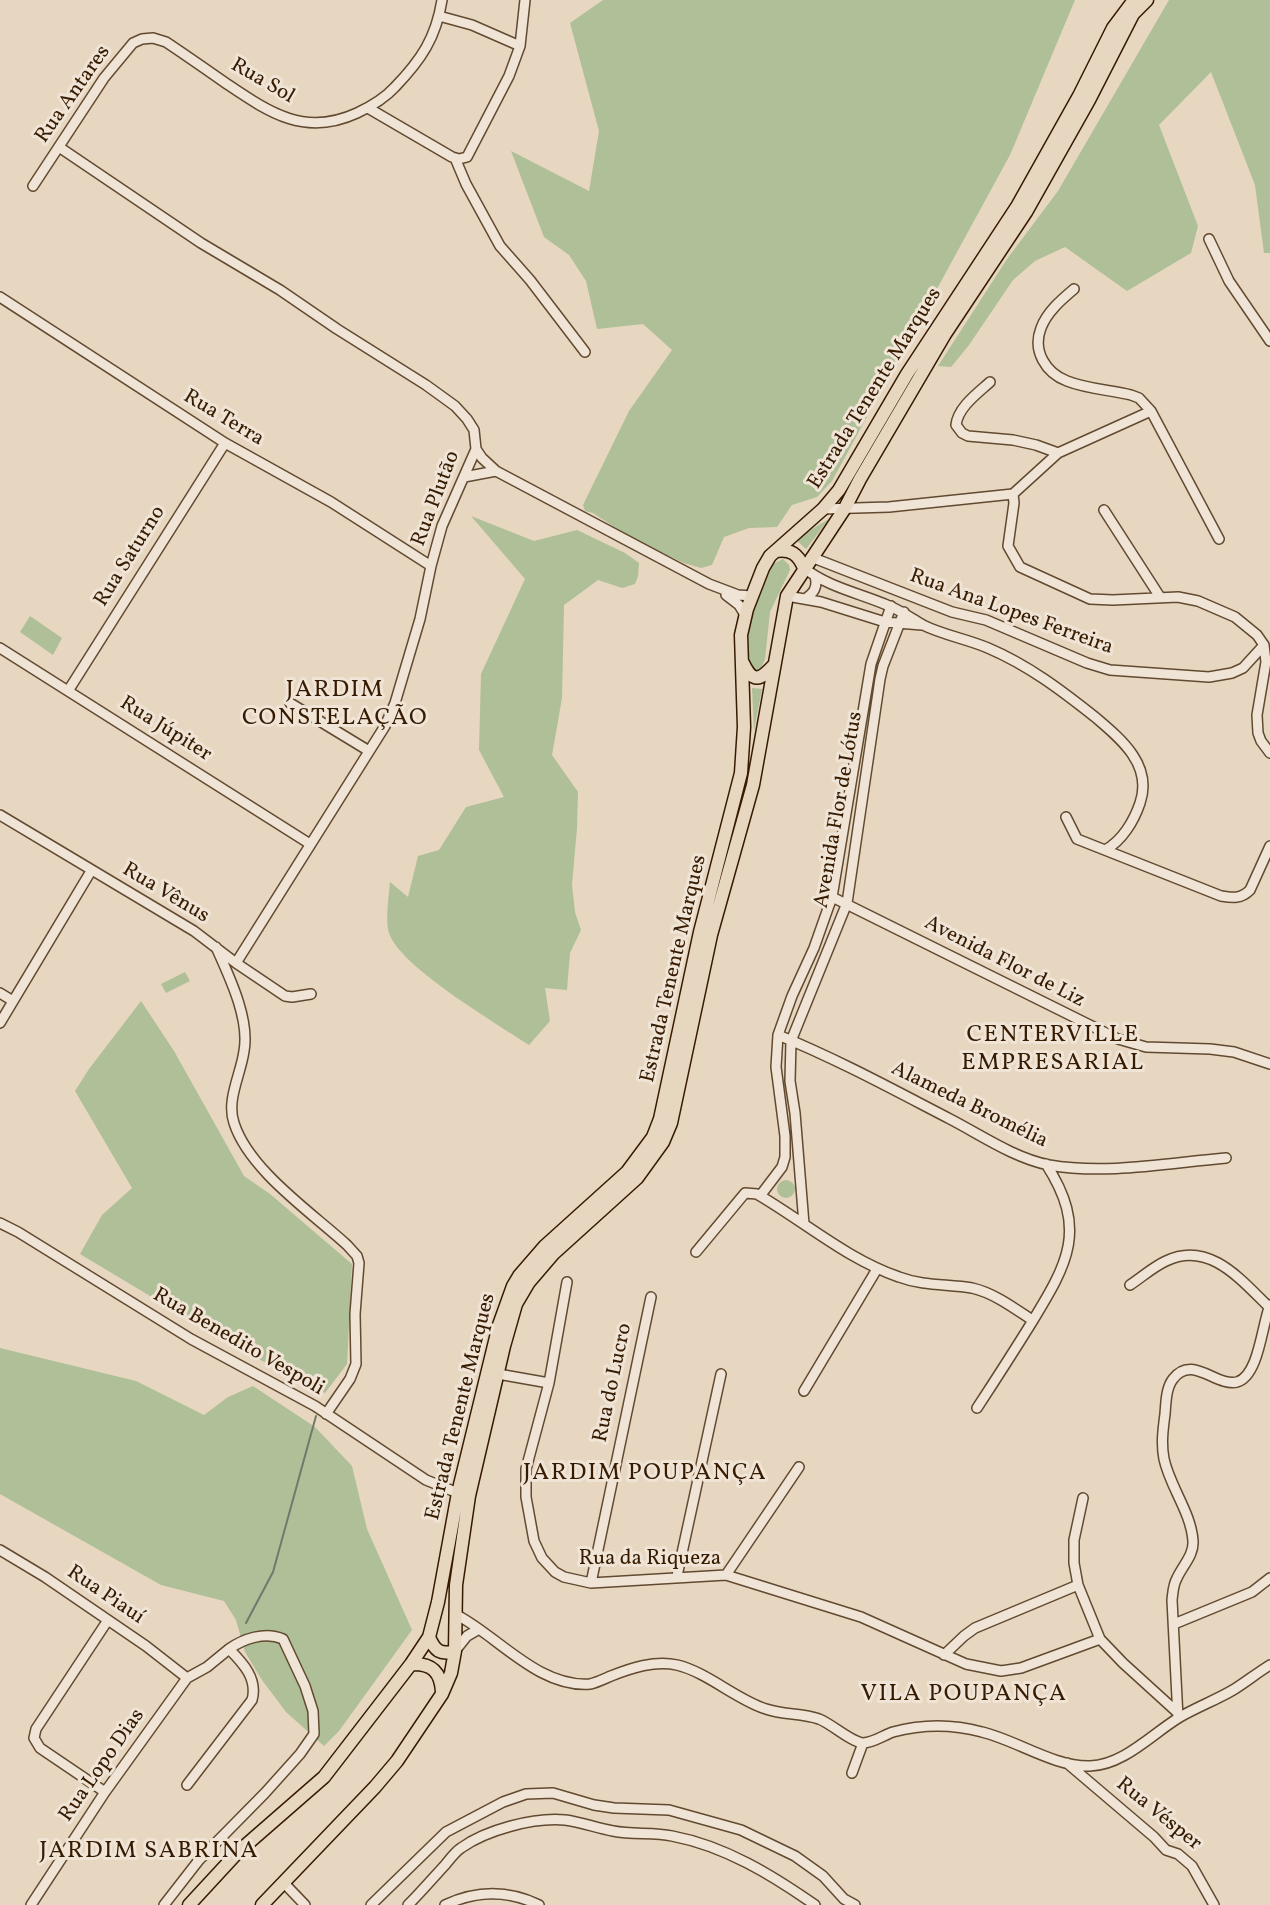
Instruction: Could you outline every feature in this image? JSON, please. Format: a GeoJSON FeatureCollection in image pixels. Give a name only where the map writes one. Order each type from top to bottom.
{"type":"FeatureCollection","features":[{"type":"Feature","properties":{"kind":"main road","name":"Estrada Tenente Marques"},"geometry":{"type":"LineString","coordinates":[[189,1905],[238,1852],[324,1777],[429,1637],[458,1493],[501,1318],[513,1286],[545,1246],[627,1172],[652,1137],[660,1119],[700,932],[741,773],[744,746],[741,635],[745,615],[766,561],[823,509],[839,490],[907,374],[1018,206],[1079,96],[1113,28],[1134,0]]}},
{"type":"Feature","properties":{"kind":"main road","name":"Estrada Tenente Marques"},"geometry":{"type":"LineString","coordinates":[[262,1905],[375,1788],[397,1761],[442,1694],[451,1673],[455,1651],[456,1585],[469,1496],[513,1312],[529,1282],[553,1254],[637,1179],[663,1142],[671,1123],[711,935],[753,785],[787,596],[845,508],[945,334],[1026,212],[1089,100],[1133,14],[1147,0]]}},
{"type":"Feature","properties":{"kind":"main road"},"geometry":{"type":"LineString","coordinates":[[776,551],[791,551],[797,555],[804,568]]}},
{"type":"Feature","properties":{"kind":"main road"},"geometry":{"type":"LineString","coordinates":[[741,660],[751,676],[757,678],[763,677],[774,665]]}},
{"type":"Feature","properties":{"kind":"main road"},"geometry":{"type":"LineString","coordinates":[[434,1618],[447,1613],[455,1614]]}},
{"type":"Feature","properties":{"kind":"main road"},"geometry":{"type":"LineString","coordinates":[[429,1637],[433,1647],[440,1652],[455,1651]]}},
{"type":"Feature","properties":{"kind":"main road"},"geometry":{"type":"LineString","coordinates":[[411,1664],[420,1664],[434,1670],[439,1675],[442,1694]]}},
{"type":"Feature","properties":{"kind":"street","name":"Rua Sol"},"geometry":{"type":"LineString","coordinates":[[153,38],[166,42],[277,116],[301,122],[324,123],[345,118],[386,97],[423,56],[439,16],[442,0]]}},
{"type":"Feature","properties":{"kind":"street"},"geometry":{"type":"LineString","coordinates":[[368,108],[455,158],[463,159],[470,153],[503,90],[520,46],[525,0]]}},
{"type":"Feature","properties":{"kind":"street"},"geometry":{"type":"LineString","coordinates":[[439,16],[472,25],[520,46]]}},
{"type":"Feature","properties":{"kind":"street","name":"Rua Antares"},"geometry":{"type":"LineString","coordinates":[[33,186],[104,78],[133,44],[142,39],[153,38]]}},
{"type":"Feature","properties":{"kind":"street","name":"Rua Plutão"},"geometry":{"type":"LineString","coordinates":[[59,147],[201,243],[378,353],[445,399],[467,418],[474,430],[476,449],[442,525],[430,566],[420,620],[395,704],[385,726],[236,963]]}},
{"type":"Feature","properties":{"kind":"street"},"geometry":{"type":"LineString","coordinates":[[455,158],[466,184],[500,246],[537,288],[585,352]]}},
{"type":"Feature","properties":{"kind":"street"},"geometry":{"type":"LineString","coordinates":[[1209,239],[1229,281],[1270,341]]}},
{"type":"Feature","properties":{"kind":"street"},"geometry":{"type":"LineString","coordinates":[[1074,289],[1060,301],[1040,330],[1040,351],[1046,366],[1054,375],[1068,381],[1131,394],[1138,398],[1151,411],[1219,539]]}},
{"type":"Feature","properties":{"kind":"street","name":"Rua Terra"},"geometry":{"type":"LineString","coordinates":[[0,297],[225,443],[331,502],[430,566]]}},
{"type":"Feature","properties":{"kind":"street"},"geometry":{"type":"LineString","coordinates":[[990,382],[959,414],[956,425],[962,433],[968,436],[1013,440],[1058,453]]}},
{"type":"Feature","properties":{"kind":"street"},"geometry":{"type":"LineString","coordinates":[[823,509],[889,507],[1013,494],[1058,453],[1151,411]]}},
{"type":"Feature","properties":{"kind":"street","name":"Rua Saturno"},"geometry":{"type":"LineString","coordinates":[[68,691],[225,443]]}},
{"type":"Feature","properties":{"kind":"street"},"geometry":{"type":"LineString","coordinates":[[476,449],[496,471],[709,584],[739,605],[745,615]]}},
{"type":"Feature","properties":{"kind":"street"},"geometry":{"type":"LineString","coordinates":[[464,477],[496,471]]}},
{"type":"Feature","properties":{"kind":"street"},"geometry":{"type":"LineString","coordinates":[[1013,494],[1014,503],[1008,546],[1020,567],[1090,599],[1178,597],[1218,609],[1235,617],[1250,629],[1264,645],[1266,662],[1257,724],[1261,741],[1270,753]]}},
{"type":"Feature","properties":{"kind":"street"},"geometry":{"type":"LineString","coordinates":[[1104,510],[1160,597]]}},
{"type":"Feature","properties":{"kind":"street","name":"Rua Ana Lopes Ferreira"},"geometry":{"type":"LineString","coordinates":[[811,557],[952,612],[986,620],[1087,663],[1110,670],[1209,678],[1243,668],[1264,645]]}},
{"type":"Feature","properties":{"kind":"street"},"geometry":{"type":"LineString","coordinates":[[804,568],[814,576],[904,612],[924,625],[984,647],[1025,666],[1060,690],[1121,739],[1132,752],[1140,768],[1143,783],[1141,800],[1134,819],[1124,833],[1105,850]]}},
{"type":"Feature","properties":{"kind":"street"},"geometry":{"type":"LineString","coordinates":[[805,599],[813,591],[816,582],[814,576]]}},
{"type":"Feature","properties":{"kind":"street"},"geometry":{"type":"LineString","coordinates":[[709,584],[738,595],[752,596]]}},
{"type":"Feature","properties":{"kind":"street"},"geometry":{"type":"LineString","coordinates":[[787,596],[821,602],[885,622],[924,625]]}},
{"type":"Feature","properties":{"kind":"street","name":"Avenida Flor de Lótus"},"geometry":{"type":"LineString","coordinates":[[760,1196],[782,1167],[785,1156],[785,1136],[776,1067],[778,1035],[792,996],[814,948],[832,897],[866,689],[891,606]]}},
{"type":"Feature","properties":{"kind":"street","name":"Avenida Flor de Lótus"},"geometry":{"type":"LineString","coordinates":[[804,1224],[795,1113],[790,1081],[791,1041],[847,903],[880,679],[904,612]]}},
{"type":"Feature","properties":{"kind":"street","name":"Rua Júpiter"},"geometry":{"type":"LineString","coordinates":[[0,648],[310,844]]}},
{"type":"Feature","properties":{"kind":"street"},"geometry":{"type":"LineString","coordinates":[[290,703],[369,751]]}},
{"type":"Feature","properties":{"kind":"street","name":"Rua Vênus"},"geometry":{"type":"LineString","coordinates":[[0,815],[195,931],[236,963],[285,996],[311,994]]}},
{"type":"Feature","properties":{"kind":"street"},"geometry":{"type":"LineString","coordinates":[[1066,817],[1077,839],[1221,896],[1232,898],[1239,897],[1250,890],[1270,846]]}},
{"type":"Feature","properties":{"kind":"street"},"geometry":{"type":"LineString","coordinates":[[0,1023],[92,871]]}},
{"type":"Feature","properties":{"kind":"street","name":"Avenida Flor de Liz"},"geometry":{"type":"LineString","coordinates":[[832,897],[1118,1039],[1146,1047],[1234,1052],[1270,1064]]}},
{"type":"Feature","properties":{"kind":"street"},"geometry":{"type":"LineString","coordinates":[[216,947],[237,995],[245,1034],[245,1050],[231,1107],[233,1121],[254,1159],[348,1245],[357,1256],[359,1263],[355,1314],[356,1364],[350,1379],[326,1414]]}},
{"type":"Feature","properties":{"kind":"street"},"geometry":{"type":"LineString","coordinates":[[0,993],[13,1001]]}},
{"type":"Feature","properties":{"kind":"street","name":"Alameda Bromélia"},"geometry":{"type":"LineString","coordinates":[[778,1035],[1006,1148],[1046,1164],[1078,1168],[1126,1167],[1226,1158]]}},
{"type":"Feature","properties":{"kind":"street"},"geometry":{"type":"LineString","coordinates":[[977,1408],[1059,1276],[1067,1257],[1070,1236],[1068,1218],[1062,1194],[1046,1164]]}},
{"type":"Feature","properties":{"kind":"street"},"geometry":{"type":"LineString","coordinates":[[696,1252],[745,1193],[760,1196],[847,1254],[878,1269],[914,1282],[982,1291],[1032,1320]]}},
{"type":"Feature","properties":{"kind":"street","name":"Rua Benedito Vespoli"},"geometry":{"type":"LineString","coordinates":[[0,1223],[191,1339],[326,1414],[426,1480],[458,1493]]}},
{"type":"Feature","properties":{"kind":"street"},"geometry":{"type":"LineString","coordinates":[[1130,1284],[1166,1261],[1193,1254],[1207,1257],[1223,1265],[1269,1306],[1255,1360],[1243,1379],[1228,1383],[1190,1369],[1183,1371],[1173,1379],[1168,1391],[1162,1439],[1164,1458],[1187,1518],[1193,1543],[1192,1551],[1174,1584],[1172,1600],[1178,1715]]}},
{"type":"Feature","properties":{"kind":"street"},"geometry":{"type":"LineString","coordinates":[[804,1391],[878,1269]]}},
{"type":"Feature","properties":{"kind":"street","name":"Rua da Riqueza"},"geometry":{"type":"LineString","coordinates":[[567,1282],[549,1383],[526,1469],[526,1497],[534,1541],[542,1558],[555,1572],[564,1577],[591,1582],[726,1575],[861,1617],[974,1667],[1001,1671],[1021,1668],[1100,1639]]}},
{"type":"Feature","properties":{"kind":"street","name":"Rua do Lucro"},"geometry":{"type":"LineString","coordinates":[[591,1582],[651,1297]]}},
{"type":"Feature","properties":{"kind":"street"},"geometry":{"type":"LineString","coordinates":[[498,1374],[549,1383]]}},
{"type":"Feature","properties":{"kind":"street"},"geometry":{"type":"LineString","coordinates":[[677,1576],[721,1374]]}},
{"type":"Feature","properties":{"kind":"street"},"geometry":{"type":"LineString","coordinates":[[726,1575],[799,1467]]}},
{"type":"Feature","properties":{"kind":"street"},"geometry":{"type":"LineString","coordinates":[[1083,1498],[1074,1540],[1074,1563],[1078,1585],[1100,1639],[1178,1715]]}},
{"type":"Feature","properties":{"kind":"street","name":"Rua Piauí"},"geometry":{"type":"LineString","coordinates":[[0,1550],[108,1620],[187,1678]]}},
{"type":"Feature","properties":{"kind":"street"},"geometry":{"type":"LineString","coordinates":[[1174,1624],[1252,1592],[1270,1578]]}},
{"type":"Feature","properties":{"kind":"street"},"geometry":{"type":"LineString","coordinates":[[944,1655],[975,1628],[1078,1585]]}},
{"type":"Feature","properties":{"kind":"street"},"geometry":{"type":"LineString","coordinates":[[455,1614],[468,1621],[503,1648],[546,1674],[559,1679],[591,1684],[643,1666],[678,1665],[768,1710],[819,1719],[863,1743],[917,1726],[938,1725],[983,1732],[1067,1763],[1090,1766],[1110,1761],[1150,1740],[1178,1715],[1232,1690],[1270,1665]]}},
{"type":"Feature","properties":{"kind":"street"},"geometry":{"type":"LineString","coordinates":[[105,1792],[40,1748],[34,1741],[34,1734],[108,1620]]}},
{"type":"Feature","properties":{"kind":"street"},"geometry":{"type":"LineString","coordinates":[[455,1651],[467,1636],[479,1629]]}},
{"type":"Feature","properties":{"kind":"street"},"geometry":{"type":"LineString","coordinates":[[164,1905],[199,1860],[272,1785],[300,1754],[314,1734],[312,1711],[304,1686],[283,1639],[264,1636],[238,1642],[207,1667],[187,1678]]}},
{"type":"Feature","properties":{"kind":"street"},"geometry":{"type":"LineString","coordinates":[[187,1785],[252,1700],[255,1692],[252,1678],[229,1649]]}},
{"type":"Feature","properties":{"kind":"street","name":"Rua Lopo Dias"},"geometry":{"type":"LineString","coordinates":[[31,1905],[105,1792],[187,1678]]}},
{"type":"Feature","properties":{"kind":"street"},"geometry":{"type":"LineString","coordinates":[[852,1773],[863,1743]]}},
{"type":"Feature","properties":{"kind":"street","name":"Rua Vésper"},"geometry":{"type":"LineString","coordinates":[[1067,1763],[1154,1837],[1166,1850],[1178,1854],[1192,1866],[1214,1905]]}},
{"type":"Feature","properties":{"kind":"street"},"geometry":{"type":"LineString","coordinates":[[370,1905],[446,1832],[503,1802],[526,1794],[554,1792],[594,1805],[669,1810],[741,1830],[795,1856],[823,1876],[844,1899],[855,1905]]}},
{"type":"Feature","properties":{"kind":"street"},"geometry":{"type":"LineString","coordinates":[[408,1905],[460,1849],[490,1834],[543,1819],[566,1820],[632,1834],[669,1835],[686,1839],[747,1863],[790,1887],[815,1905]]}},
{"type":"Feature","properties":{"kind":"street"},"geometry":{"type":"LineString","coordinates":[[283,1882],[305,1905]]}},
{"type":"Feature","properties":{"kind":"street"},"geometry":{"type":"LineString","coordinates":[[445,1905],[474,1895],[490,1893],[516,1896],[539,1905]]}},
{"type":"Feature","properties":{"kind":"green space"},"geometry":{"type":"Polygon","coordinates":[[[603,0],[1075,0],[1010,155],[832,481],[817,497],[792,505],[777,527],[749,528],[724,537],[712,565],[701,568],[684,563],[631,538],[593,513],[585,511],[583,505],[629,411],[672,350],[643,324],[597,329],[586,281],[569,255],[544,237],[511,151],[589,191],[599,131],[570,23],[603,0]]]}},
{"type":"Feature","properties":{"kind":"green space"},"geometry":{"type":"Polygon","coordinates":[[[1169,0],[1270,0],[1270,253],[1264,253],[1255,185],[1211,72],[1159,125],[1198,226],[1191,253],[1127,291],[1065,247],[1035,261],[1013,280],[969,345],[951,367],[938,366],[1007,259],[1058,191],[1169,0]]]}},
{"type":"Feature","properties":{"kind":"green space"},"geometry":{"type":"Polygon","coordinates":[[[471,516],[534,541],[577,530],[625,553],[639,563],[635,584],[622,588],[598,580],[564,605],[562,698],[552,755],[578,792],[572,885],[575,912],[581,930],[570,953],[567,990],[545,988],[550,1021],[529,1045],[429,978],[397,947],[389,933],[387,921],[390,882],[408,897],[418,856],[439,850],[466,807],[504,797],[479,750],[481,674],[525,579],[471,516]]]}},
{"type":"Feature","properties":{"kind":"green space"},"geometry":{"type":"Polygon","coordinates":[[[829,519],[806,549],[795,539],[829,519]]]}},
{"type":"Feature","properties":{"kind":"green space"},"geometry":{"type":"Polygon","coordinates":[[[783,559],[789,565],[790,570],[770,612],[765,659],[759,673],[751,669],[746,645],[750,620],[773,564],[783,559]]]}},
{"type":"Feature","properties":{"kind":"green space"},"geometry":{"type":"Polygon","coordinates":[[[30,616],[62,638],[53,655],[20,632],[30,616]]]}},
{"type":"Feature","properties":{"kind":"green space"},"geometry":{"type":"Polygon","coordinates":[[[752,688],[762,689],[754,731],[752,688]]]}},
{"type":"Feature","properties":{"kind":"green space"},"geometry":{"type":"Polygon","coordinates":[[[185,972],[190,981],[166,993],[161,984],[185,972]]]}},
{"type":"Feature","properties":{"kind":"green space"},"geometry":{"type":"Polygon","coordinates":[[[141,1001],[174,1051],[244,1176],[270,1194],[352,1264],[347,1364],[325,1393],[235,1347],[80,1254],[102,1215],[132,1188],[75,1091],[141,1001]]]}},
{"type":"Feature","properties":{"kind":"green space"},"geometry":{"type":"Polygon","coordinates":[[[782,1180],[790,1180],[795,1185],[793,1196],[782,1198],[777,1193],[777,1185],[782,1180]]]}},
{"type":"Feature","properties":{"kind":"green space"},"geometry":{"type":"Polygon","coordinates":[[[0,1348],[136,1381],[204,1415],[228,1397],[253,1386],[315,1427],[352,1466],[367,1529],[412,1630],[339,1731],[324,1746],[286,1712],[262,1680],[245,1652],[236,1620],[224,1601],[161,1585],[0,1494],[0,1348]]]}},
{"type":"Feature","properties":{"kind":"waterway"},"geometry":{"type":"LineString","coordinates":[[246,1623],[273,1572],[316,1416]]}},
{"type":"Feature","properties":{"kind":"district","name":"JARDIM CONSTELAÇÃO"},"geometry":{"type":"Point","coordinates":[335,706]}},
{"type":"Feature","properties":{"kind":"district","name":"CENTERVILLE EMPRESARIAL"},"geometry":{"type":"Point","coordinates":[1053,1051]}},
{"type":"Feature","properties":{"kind":"district","name":"JARDIM POUPANÇA"},"geometry":{"type":"Point","coordinates":[645,1475]}},
{"type":"Feature","properties":{"kind":"district","name":"VILA POUPANÇA"},"geometry":{"type":"Point","coordinates":[964,1696]}},
{"type":"Feature","properties":{"kind":"district","name":"JARDIM SABRINA"},"geometry":{"type":"Point","coordinates":[149,1853]}}]}
